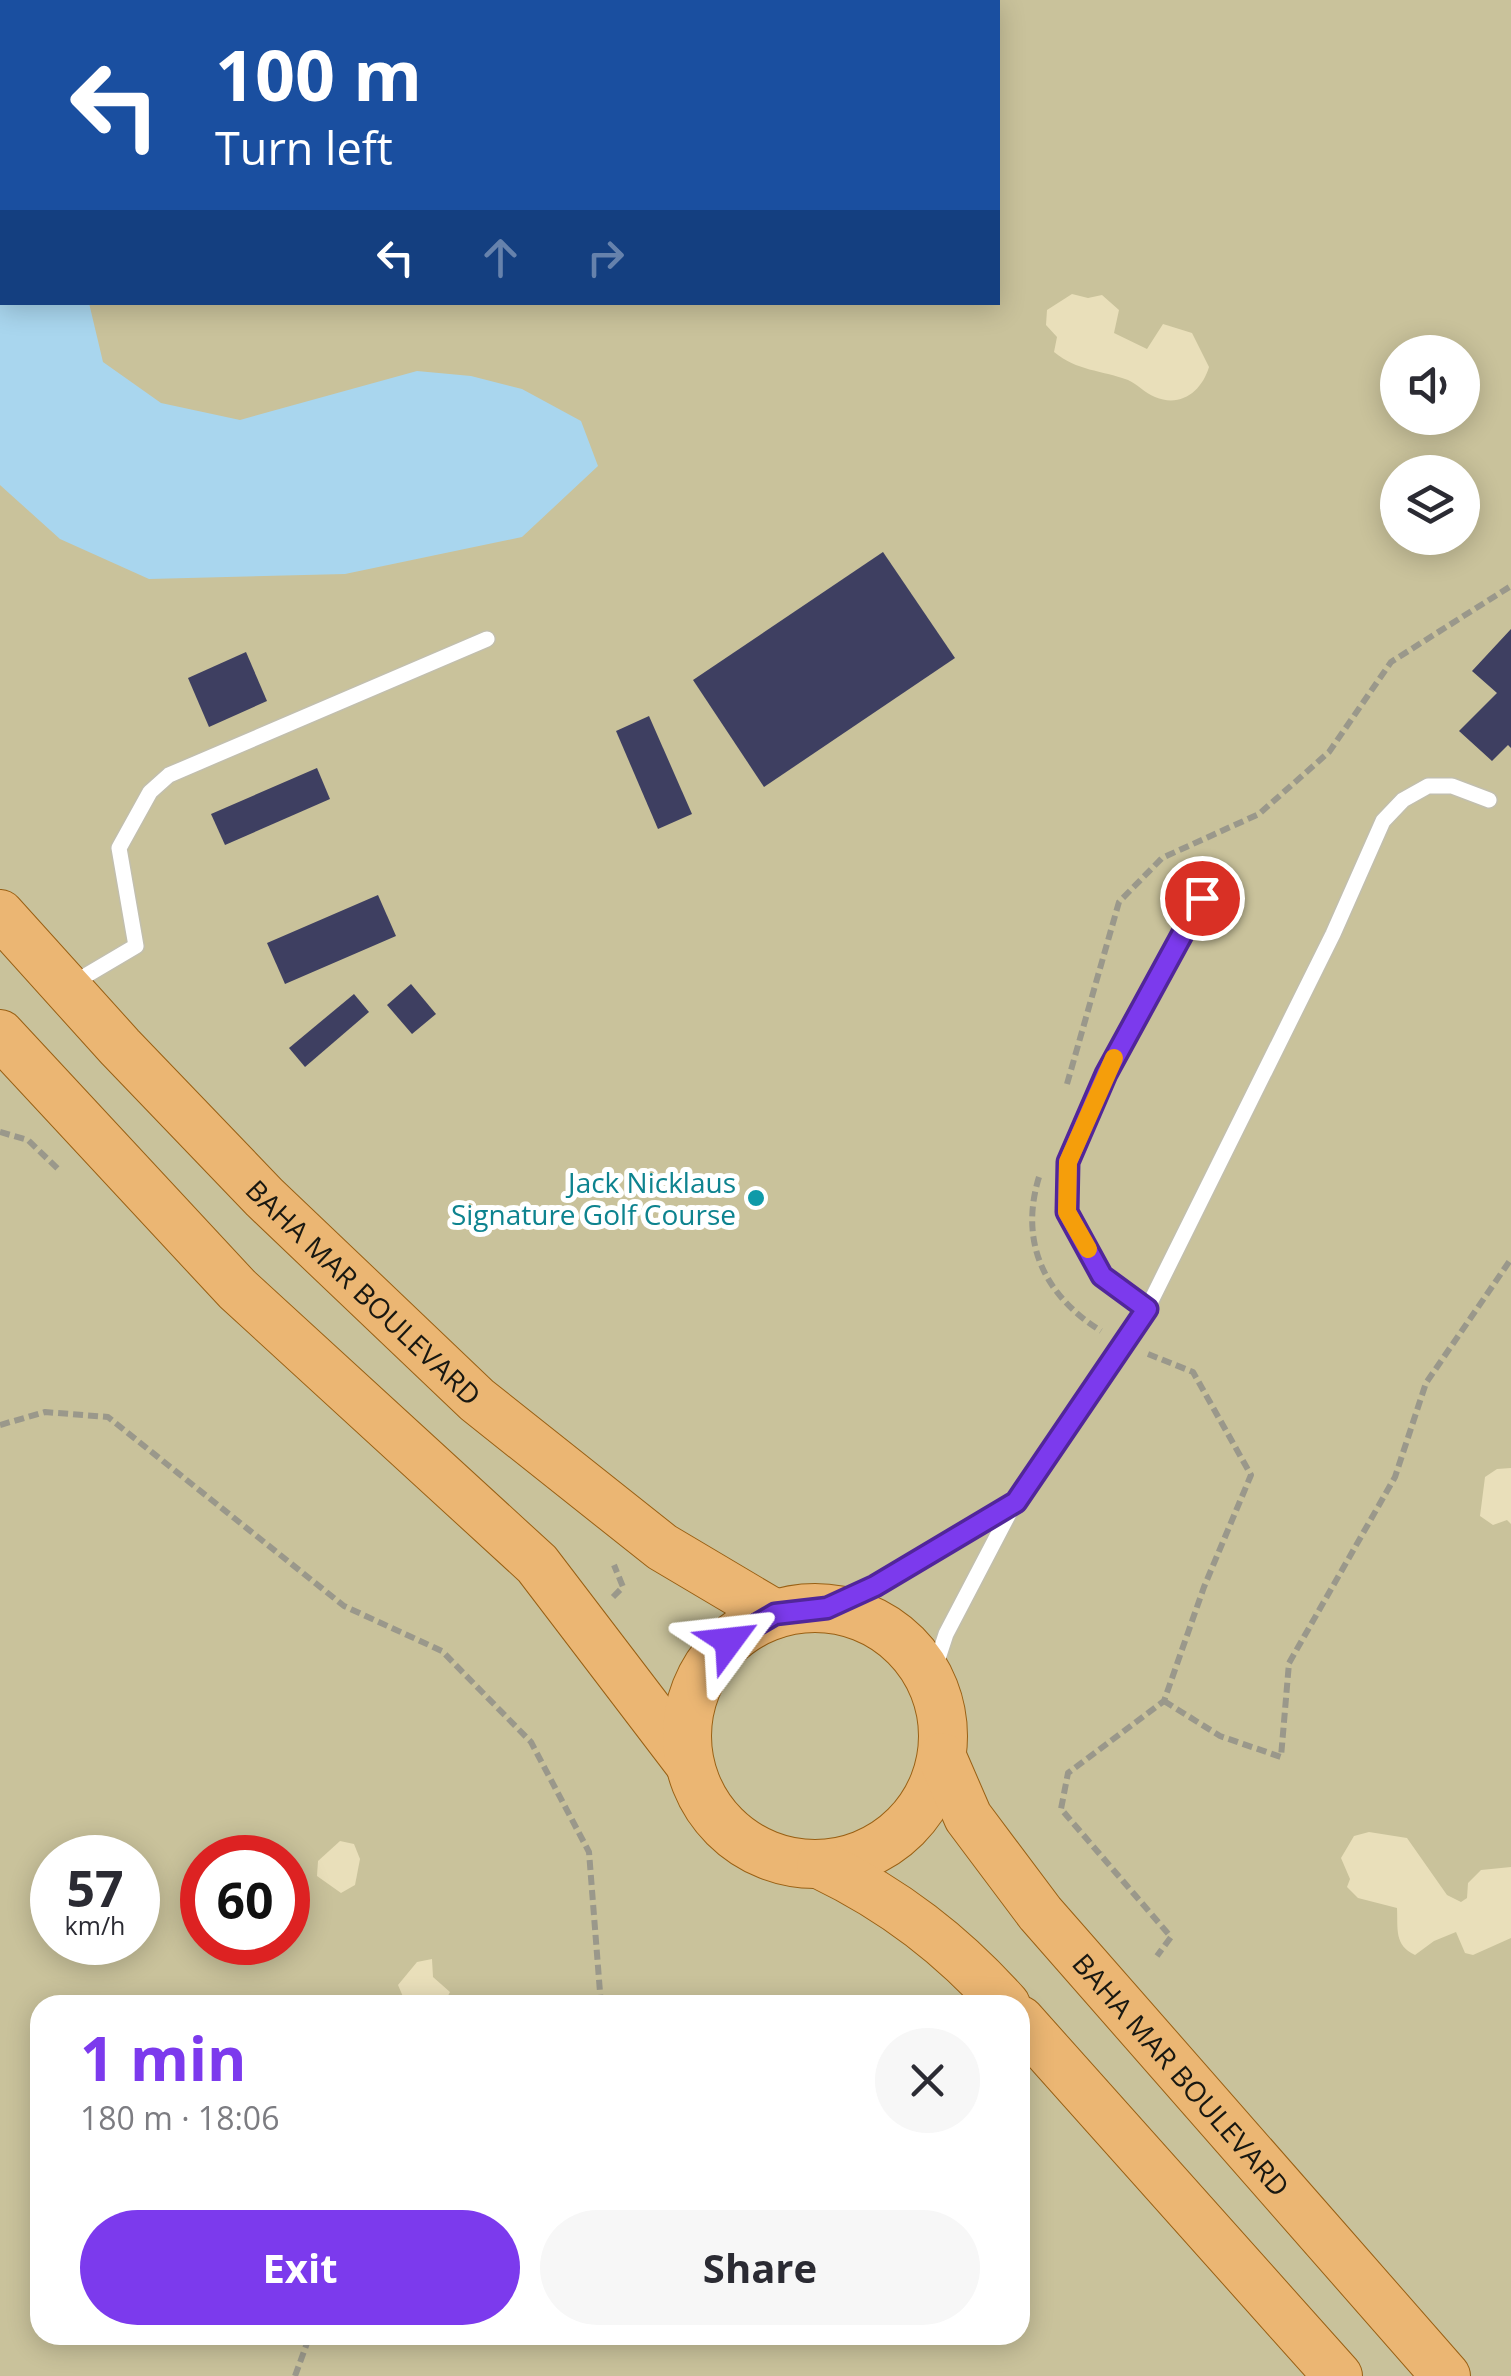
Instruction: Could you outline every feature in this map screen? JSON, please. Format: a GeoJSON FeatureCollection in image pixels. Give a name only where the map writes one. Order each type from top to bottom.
{"type":"FeatureCollection","features":[{"type":"Feature","properties":{"kind":"main road","name":"BAHA MAR BOULEVARD"},"geometry":{"type":"LineString","coordinates":[[0,914],[264,1197],[462,1387],[638,1528],[775,1614]]}},
{"type":"Feature","properties":{"kind":"main road"},"geometry":{"type":"LineString","coordinates":[[0,1034],[236,1289],[537,1564],[688,1762],[714,1817],[761,1854],[821,1866],[906,1912],[972,1967],[997,1995]]}},
{"type":"Feature","properties":{"kind":"main road"},"geometry":{"type":"LineString","coordinates":[[688,1762],[689,1709],[704,1672],[729,1641],[775,1614],[827,1608],[865,1618],[899,1638],[931,1680],[940,1704],[942,1756],[927,1798],[900,1832],[850,1860],[821,1866]]}},
{"type":"Feature","properties":{"kind":"main road","name":"BAHA MAR BOULEVARD"},"geometry":{"type":"LineString","coordinates":[[942,1756],[968,1816],[1040,1913],[1446,2376]]}},
{"type":"Feature","properties":{"kind":"main road"},"geometry":{"type":"LineString","coordinates":[[1030,2031],[1338,2376]]}},
{"type":"Feature","properties":{"kind":"lane"},"geometry":{"type":"LineString","coordinates":[[67,986],[136,946],[119,848],[150,792],[169,774],[487,638]]}},
{"type":"Feature","properties":{"kind":"lane"},"geometry":{"type":"LineString","coordinates":[[931,1680],[946,1634],[1016,1502],[1147,1309],[1332,934],[1383,821],[1403,800],[1428,786],[1452,786],[1489,800]]}},
{"type":"Feature","properties":{"kind":"lane"},"geometry":{"type":"LineString","coordinates":[[1147,1309],[1102,1276],[1067,1212],[1068,1162],[1106,1074],[1202,898]]}},
{"type":"Feature","properties":{"kind":"lane"},"geometry":{"type":"LineString","coordinates":[[827,1608],[892,1576],[1016,1502]]}},
{"type":"Feature","properties":{"kind":"path"},"geometry":{"type":"LineString","coordinates":[[1063,1098],[1118,902],[1162,858],[1259,814],[1329,752],[1391,662],[1511,586]]}},
{"type":"Feature","properties":{"kind":"path"},"geometry":{"type":"LineString","coordinates":[[0,1132],[28,1140],[58,1170]]}},
{"type":"Feature","properties":{"kind":"path"},"geometry":{"type":"LineString","coordinates":[[1040,1173],[1029,1210],[1044,1279],[1082,1318],[1123,1344],[1192,1372],[1251,1475],[1204,1587],[1164,1701],[1068,1772],[1061,1809],[1171,1938],[1157,1956]]}},
{"type":"Feature","properties":{"kind":"path"},"geometry":{"type":"LineString","coordinates":[[1164,1701],[1220,1736],[1281,1757],[1289,1663],[1395,1477],[1426,1383],[1511,1259]]}},
{"type":"Feature","properties":{"kind":"path"},"geometry":{"type":"LineString","coordinates":[[0,1425],[45,1412],[108,1417],[344,1606],[442,1650],[531,1742],[589,1852],[600,1995]]}},
{"type":"Feature","properties":{"kind":"path"},"geometry":{"type":"LineString","coordinates":[[585,1626],[623,1587],[612,1559],[638,1528]]}},
{"type":"Feature","properties":{"kind":"path"},"geometry":{"type":"LineString","coordinates":[[295,2376],[306,2345]]}},
{"type":"Feature","properties":{"kind":"shaded area","name":"Jack Nicklaus Signature Golf Course"},"geometry":{"type":"Polygon","coordinates":[[[1000,0],[1511,0],[1511,2376],[0,2376],[0,305],[1000,305],[1000,0]]]}},
{"type":"Feature","properties":{"kind":"sand"},"geometry":{"type":"Polygon","coordinates":[[[1072,294],[1088,298],[1102,295],[1119,310],[1114,333],[1147,349],[1163,324],[1192,333],[1209,367],[1196,390],[1182,399],[1164,400],[1128,380],[1080,367],[1054,352],[1057,337],[1046,325],[1047,310],[1072,294]]]}},
{"type":"Feature","properties":{"kind":"sand"},"geometry":{"type":"Polygon","coordinates":[[[1511,1468],[1511,1524],[1507,1520],[1493,1525],[1480,1516],[1485,1477],[1497,1469],[1511,1468]]]}},
{"type":"Feature","properties":{"kind":"sand"},"geometry":{"type":"Polygon","coordinates":[[[1369,1832],[1407,1838],[1447,1895],[1461,1902],[1467,1898],[1468,1883],[1481,1870],[1511,1867],[1511,1938],[1473,1955],[1465,1953],[1456,1932],[1415,1955],[1408,1951],[1399,1936],[1397,1908],[1358,1898],[1347,1887],[1350,1879],[1341,1858],[1354,1836],[1369,1832]]]}},
{"type":"Feature","properties":{"kind":"sand"},"geometry":{"type":"Polygon","coordinates":[[[340,1841],[354,1844],[360,1859],[355,1885],[341,1893],[317,1876],[318,1861],[340,1841]]]}},
{"type":"Feature","properties":{"kind":"sand"},"geometry":{"type":"Polygon","coordinates":[[[432,1959],[433,1977],[450,1992],[448,1995],[402,1995],[398,1985],[417,1962],[432,1959]]]}},
{"type":"Feature","properties":{"kind":"water"},"geometry":{"type":"Polygon","coordinates":[[[0,305],[89,305],[103,362],[161,403],[240,420],[417,371],[471,376],[522,389],[581,421],[598,466],[522,537],[345,574],[149,579],[60,539],[0,485],[0,305]]]}},
{"type":"Feature","properties":{"kind":"building"},"geometry":{"type":"Polygon","coordinates":[[[883,552],[955,658],[764,787],[693,680],[883,552]]]}},
{"type":"Feature","properties":{"kind":"building"},"geometry":{"type":"Polygon","coordinates":[[[1511,629],[1511,748],[1508,745],[1492,761],[1459,731],[1497,693],[1472,671],[1511,629]]]}},
{"type":"Feature","properties":{"kind":"building"},"geometry":{"type":"Polygon","coordinates":[[[246,652],[267,701],[209,727],[188,678],[246,652]]]}},
{"type":"Feature","properties":{"kind":"building"},"geometry":{"type":"Polygon","coordinates":[[[649,716],[692,814],[658,829],[616,731],[649,716]]]}},
{"type":"Feature","properties":{"kind":"building"},"geometry":{"type":"Polygon","coordinates":[[[317,768],[330,799],[225,845],[211,814],[317,768]]]}},
{"type":"Feature","properties":{"kind":"building"},"geometry":{"type":"Polygon","coordinates":[[[378,895],[396,936],[285,984],[267,943],[378,895]]]}},
{"type":"Feature","properties":{"kind":"building"},"geometry":{"type":"Polygon","coordinates":[[[411,984],[436,1014],[412,1034],[387,1005],[411,984]]]}},
{"type":"Feature","properties":{"kind":"building"},"geometry":{"type":"Polygon","coordinates":[[[354,994],[369,1012],[305,1067],[289,1048],[354,994]]]}},
{"type":"Feature","properties":{"kind":"slow traffic"},"geometry":{"type":"LineString","coordinates":[[1088,1249],[1067,1212],[1068,1162],[1114,1058]]}},
{"type":"Feature","properties":{"kind":"place","name":"Jack Nicklaus Signature Golf Course"},"geometry":{"type":"Point","coordinates":[756,1198]}},
{"type":"Feature","properties":{"kind":"route"},"geometry":{"type":"LineString","coordinates":[[729,1641],[750,1625],[775,1614],[800,1608],[827,1608],[875,1586],[1016,1502],[1147,1309],[1102,1276],[1067,1212],[1068,1162],[1106,1074],[1202,898]]}}]}
